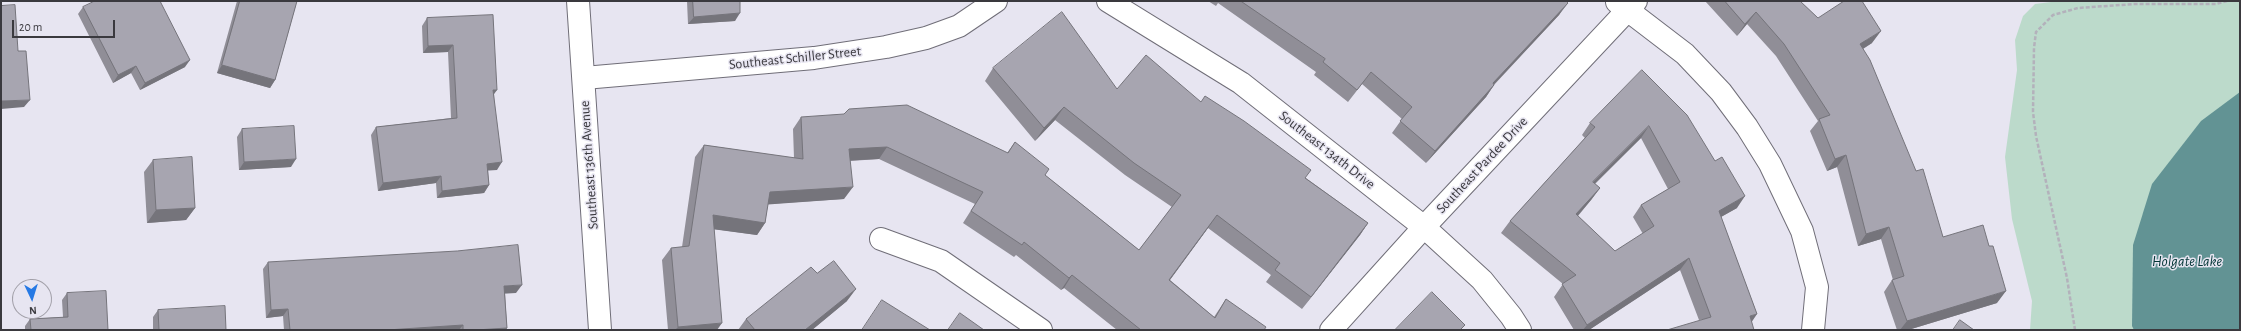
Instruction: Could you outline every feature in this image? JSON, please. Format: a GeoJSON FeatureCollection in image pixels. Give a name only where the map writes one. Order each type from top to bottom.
{"type":"FeatureCollection","features":[{"type":"Feature","properties":{"kind":"street","name":"Southeast 136th Avenue"},"geometry":{"type":"LineString","coordinates":[[578,1],[600,330]]}},
{"type":"Feature","properties":{"kind":"street","name":"Southeast Schiller Street"},"geometry":{"type":"LineString","coordinates":[[584,78],[814,58],[886,47],[926,38],[959,26],[996,1]]}},
{"type":"Feature","properties":{"kind":"street","name":"Southeast 134th Drive"},"geometry":{"type":"LineString","coordinates":[[1108,1],[1241,83],[1424,227],[1482,280],[1520,330]]}},
{"type":"Feature","properties":{"kind":"street","name":"Southeast Pardee Drive"},"geometry":{"type":"LineString","coordinates":[[1331,330],[1626,4]]}},
{"type":"Feature","properties":{"kind":"street"},"geometry":{"type":"LineString","coordinates":[[1626,4],[1685,54],[1721,92],[1747,127],[1770,164],[1802,231],[1817,287],[1813,330]]}},
{"type":"Feature","properties":{"kind":"street"},"geometry":{"type":"LineString","coordinates":[[881,239],[941,261],[1041,330]]}},
{"type":"Feature","properties":{"kind":"path"},"geometry":{"type":"LineString","coordinates":[[2075,330],[2067,278],[2036,136],[2033,112],[2034,48],[2036,32],[2043,23],[2053,15],[2078,8],[2134,4],[2216,4],[2227,1]]}},
{"type":"Feature","properties":{"kind":"shaded area","name":"Holgate Lake"},"geometry":{"type":"Polygon","coordinates":[[[2059,1],[2240,1],[2240,330],[2030,330],[2032,301],[2012,219],[2005,157],[2017,70],[2015,40],[2023,16],[2035,4],[2059,1]]]}},
{"type":"Feature","properties":{"kind":"water","name":"Holgate Lake"},"geometry":{"type":"Polygon","coordinates":[[[2240,92],[2240,330],[2134,330],[2132,326],[2133,245],[2152,184],[2201,121],[2240,92]]]}},
{"type":"Feature","properties":{"kind":"building"},"geometry":{"type":"Polygon","coordinates":[[[95,1],[160,1],[190,60],[145,83],[136,66],[118,75],[83,7],[95,1]]]}},
{"type":"Feature","properties":{"kind":"building"},"geometry":{"type":"Polygon","coordinates":[[[240,1],[297,1],[275,80],[222,65],[240,1]]]}},
{"type":"Feature","properties":{"kind":"building"},"geometry":{"type":"Polygon","coordinates":[[[693,1],[740,1],[740,13],[694,17],[693,1]]]}},
{"type":"Feature","properties":{"kind":"building"},"geometry":{"type":"Polygon","coordinates":[[[1241,1],[1566,1],[1568,3],[1493,83],[1494,85],[1435,151],[1400,121],[1412,107],[1371,72],[1357,90],[1323,62],[1325,59],[1241,1]]]}},
{"type":"Feature","properties":{"kind":"building"},"geometry":{"type":"Polygon","coordinates":[[[1725,1],[1800,1],[1818,18],[1844,1],[1862,1],[1881,31],[1860,44],[1870,60],[1916,171],[1923,169],[1943,237],[1983,225],[1989,246],[1993,246],[2006,291],[1907,321],[1892,280],[1904,276],[1889,227],[1866,234],[1846,155],[1835,159],[1819,119],[1830,115],[1784,44],[1756,12],[1745,24],[1725,1]]]}},
{"type":"Feature","properties":{"kind":"building"},"geometry":{"type":"Polygon","coordinates":[[[15,5],[18,51],[26,51],[30,100],[1,101],[1,6],[15,5]]]}},
{"type":"Feature","properties":{"kind":"building"},"geometry":{"type":"Polygon","coordinates":[[[1062,12],[1117,89],[1146,55],[1201,102],[1205,96],[1244,121],[1311,170],[1305,178],[1368,223],[1311,297],[1275,270],[1280,263],[1217,215],[1169,280],[1215,318],[1226,299],[1266,327],[1264,330],[1141,330],[1072,275],[1069,278],[1024,242],[1022,245],[971,211],[983,192],[887,147],[849,149],[853,187],[770,192],[765,223],[713,215],[722,323],[678,327],[671,248],[689,246],[704,145],[803,159],[801,117],[844,114],[849,109],[907,105],[1008,153],[1015,142],[1049,169],[1045,175],[1139,250],[1181,195],[1134,163],[1064,107],[1044,128],[993,68],[1062,12]]]}},
{"type":"Feature","properties":{"kind":"building"},"geometry":{"type":"Polygon","coordinates":[[[493,15],[497,90],[493,90],[502,162],[487,164],[489,185],[442,191],[441,176],[383,183],[376,127],[457,118],[453,45],[428,46],[427,18],[493,15]]]}},
{"type":"Feature","properties":{"kind":"building"},"geometry":{"type":"Polygon","coordinates":[[[1642,70],[1687,115],[1715,161],[1722,157],[1745,196],[1719,211],[1757,314],[1750,316],[1754,330],[1667,330],[1711,317],[1689,258],[1587,325],[1562,284],[1576,275],[1510,221],[1595,127],[1590,123],[1642,70]],[[1649,126],[1593,182],[1600,188],[1576,214],[1615,251],[1654,226],[1641,205],[1680,182],[1649,126]]]}},
{"type":"Feature","properties":{"kind":"building"},"geometry":{"type":"Polygon","coordinates":[[[294,126],[296,159],[244,162],[242,129],[294,126]]]}},
{"type":"Feature","properties":{"kind":"building"},"geometry":{"type":"Polygon","coordinates":[[[192,157],[195,208],[156,210],[153,160],[192,157]]]}},
{"type":"Feature","properties":{"kind":"building"},"geometry":{"type":"Polygon","coordinates":[[[518,245],[522,285],[504,286],[507,328],[463,330],[463,325],[387,330],[290,330],[288,309],[271,310],[268,262],[457,251],[518,245]]]}},
{"type":"Feature","properties":{"kind":"building"},"geometry":{"type":"Polygon","coordinates":[[[834,261],[856,289],[805,330],[755,330],[746,319],[811,267],[817,273],[834,261]]]}},
{"type":"Feature","properties":{"kind":"building"},"geometry":{"type":"Polygon","coordinates":[[[106,291],[108,330],[31,330],[30,319],[68,317],[67,293],[106,291]]]}},
{"type":"Feature","properties":{"kind":"building"},"geometry":{"type":"Polygon","coordinates":[[[1432,292],[1465,325],[1460,330],[1395,330],[1432,292]]]}},
{"type":"Feature","properties":{"kind":"building"},"geometry":{"type":"Polygon","coordinates":[[[882,300],[930,330],[862,330],[882,300]]]}},
{"type":"Feature","properties":{"kind":"building"},"geometry":{"type":"Polygon","coordinates":[[[225,306],[226,330],[159,330],[158,310],[225,306]]]}},
{"type":"Feature","properties":{"kind":"building"},"geometry":{"type":"Polygon","coordinates":[[[960,313],[984,330],[948,330],[960,313]]]}},
{"type":"Feature","properties":{"kind":"building"},"geometry":{"type":"Polygon","coordinates":[[[1960,320],[1974,330],[1953,330],[1960,320]]]}}]}
